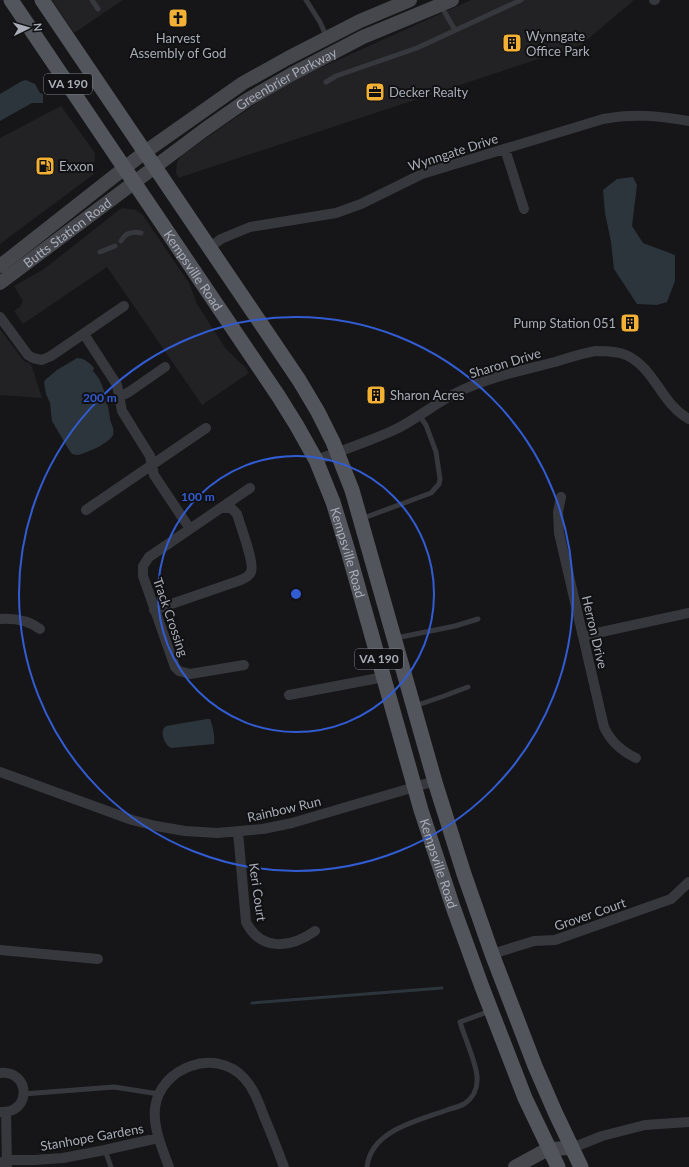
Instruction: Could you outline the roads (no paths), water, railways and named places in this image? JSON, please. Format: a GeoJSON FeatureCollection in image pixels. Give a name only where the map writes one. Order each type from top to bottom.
{"type":"FeatureCollection","features":[{"type":"Feature","properties":{"kind":"main road","name":"Kempsville Road"},"geometry":{"type":"LineString","coordinates":[[11,0],[279,397],[316,460],[338,518],[414,787],[453,907],[491,1011],[525,1098],[554,1166]]}},
{"type":"Feature","properties":{"kind":"main road","name":"Kempsville Road"},"geometry":{"type":"LineString","coordinates":[[42,0],[299,380],[318,412],[337,452],[362,519],[435,781],[462,868],[492,954],[535,1066],[581,1167]]}},
{"type":"Feature","properties":{"kind":"main road","name":"Greenbrier Parkway"},"geometry":{"type":"LineString","coordinates":[[124,167],[243,83],[360,21],[410,0]]}},
{"type":"Feature","properties":{"kind":"main road","name":"Greenbrier Parkway"},"geometry":{"type":"LineString","coordinates":[[135,182],[241,104],[292,74],[363,37],[443,2]]}},
{"type":"Feature","properties":{"kind":"main road","name":"Butts Station Road"},"geometry":{"type":"LineString","coordinates":[[0,266],[124,167]]}},
{"type":"Feature","properties":{"kind":"main road","name":"Butts Station Road"},"geometry":{"type":"LineString","coordinates":[[0,284],[135,182]]}},
{"type":"Feature","properties":{"kind":"main road"},"geometry":{"type":"LineString","coordinates":[[515,1167],[548,1149],[572,1148]]}},
{"type":"Feature","properties":{"kind":"main road"},"geometry":{"type":"LineString","coordinates":[[554,1166],[572,1148]]}},
{"type":"Feature","properties":{"kind":"street","name":"Wynngate Drive"},"geometry":{"type":"LineString","coordinates":[[209,248],[221,239],[250,227],[336,213],[361,204],[422,174],[603,119],[622,115],[646,115],[689,121]]}},
{"type":"Feature","properties":{"kind":"street"},"geometry":{"type":"LineString","coordinates":[[505,148],[524,210]]}},
{"type":"Feature","properties":{"kind":"street"},"geometry":{"type":"LineString","coordinates":[[0,318],[28,355],[39,360],[51,356],[124,306]]}},
{"type":"Feature","properties":{"kind":"street"},"geometry":{"type":"LineString","coordinates":[[84,334],[117,385],[122,411],[150,456],[154,475],[190,529]]}},
{"type":"Feature","properties":{"kind":"street","name":"Sharon Drive"},"geometry":{"type":"LineString","coordinates":[[316,460],[393,430],[461,390],[507,374],[595,351],[607,351],[624,354],[636,360],[652,377],[669,403],[682,415],[689,419]]}},
{"type":"Feature","properties":{"kind":"street"},"geometry":{"type":"LineString","coordinates":[[119,396],[129,392],[165,367]]}},
{"type":"Feature","properties":{"kind":"street"},"geometry":{"type":"LineString","coordinates":[[86,510],[206,428]]}},
{"type":"Feature","properties":{"kind":"street","name":"Track Crossing"},"geometry":{"type":"LineString","coordinates":[[244,665],[190,674],[179,671],[173,663],[154,610],[143,576],[143,571],[145,562],[149,557],[250,488]]}},
{"type":"Feature","properties":{"kind":"street","name":"Herron Drive"},"geometry":{"type":"LineString","coordinates":[[561,497],[558,512],[559,533],[604,727],[615,745],[625,753],[636,758]]}},
{"type":"Feature","properties":{"kind":"street"},"geometry":{"type":"LineString","coordinates":[[154,610],[245,579],[250,574],[252,565],[237,514],[231,508],[221,508]]}},
{"type":"Feature","properties":{"kind":"street"},"geometry":{"type":"LineString","coordinates":[[583,636],[689,613]]}},
{"type":"Feature","properties":{"kind":"street"},"geometry":{"type":"LineString","coordinates":[[0,619],[16,618],[33,624],[40,629]]}},
{"type":"Feature","properties":{"kind":"street"},"geometry":{"type":"LineString","coordinates":[[289,695],[384,677]]}},
{"type":"Feature","properties":{"kind":"street","name":"Rainbow Run"},"geometry":{"type":"LineString","coordinates":[[0,772],[108,812],[144,823],[185,831],[238,832],[263,829],[292,823],[435,781]]}},
{"type":"Feature","properties":{"kind":"street","name":"Keri Court"},"geometry":{"type":"LineString","coordinates":[[238,832],[246,922],[250,930],[260,940],[274,944],[295,942],[305,938],[315,931]]}},
{"type":"Feature","properties":{"kind":"street","name":"Grover Court"},"geometry":{"type":"LineString","coordinates":[[492,954],[534,941],[555,940],[671,899],[689,882]]}},
{"type":"Feature","properties":{"kind":"street"},"geometry":{"type":"LineString","coordinates":[[0,950],[98,959]]}},
{"type":"Feature","properties":{"kind":"street"},"geometry":{"type":"LineString","coordinates":[[169,1167],[158,1138],[155,1122],[155,1108],[159,1094],[167,1081],[177,1072],[204,1062],[231,1068],[243,1077],[252,1088],[284,1167]]}},
{"type":"Feature","properties":{"kind":"street"},"geometry":{"type":"LineString","coordinates":[[0,1073],[13,1075],[19,1079],[24,1094],[19,1106],[13,1110],[3,1112],[4,1162]]}},
{"type":"Feature","properties":{"kind":"street"},"geometry":{"type":"LineString","coordinates":[[572,1148],[602,1136],[645,1125],[689,1122]]}},
{"type":"Feature","properties":{"kind":"street","name":"Stanhope Gardens"},"geometry":{"type":"LineString","coordinates":[[4,1162],[63,1158],[158,1138]]}},
{"type":"Feature","properties":{"kind":"lane"},"geometry":{"type":"LineString","coordinates":[[92,0],[98,9]]}},
{"type":"Feature","properties":{"kind":"lane"},"geometry":{"type":"LineString","coordinates":[[306,0],[320,22],[327,38]]}},
{"type":"Feature","properties":{"kind":"lane"},"geometry":{"type":"LineString","coordinates":[[326,82],[336,76],[417,48],[521,0]]}},
{"type":"Feature","properties":{"kind":"lane"},"geometry":{"type":"LineString","coordinates":[[443,2],[455,30]]}},
{"type":"Feature","properties":{"kind":"lane"},"geometry":{"type":"LineString","coordinates":[[121,242],[128,233],[141,233]]}},
{"type":"Feature","properties":{"kind":"lane"},"geometry":{"type":"LineString","coordinates":[[100,252],[115,246]]}},
{"type":"Feature","properties":{"kind":"lane"},"geometry":{"type":"LineString","coordinates":[[362,519],[430,493],[439,484],[440,475],[436,452],[426,425],[419,415]]}},
{"type":"Feature","properties":{"kind":"lane"},"geometry":{"type":"LineString","coordinates":[[395,638],[455,626],[478,619]]}},
{"type":"Feature","properties":{"kind":"lane"},"geometry":{"type":"LineString","coordinates":[[414,706],[468,687]]}},
{"type":"Feature","properties":{"kind":"lane"},"geometry":{"type":"LineString","coordinates":[[367,1167],[372,1152],[379,1141],[389,1133],[464,1104],[472,1096],[477,1086],[478,1076],[460,1022],[491,1011]]}},
{"type":"Feature","properties":{"kind":"lane"},"geometry":{"type":"LineString","coordinates":[[24,1094],[114,1087],[159,1094]]}},
{"type":"Feature","properties":{"kind":"lane"},"geometry":{"type":"LineString","coordinates":[[105,1150],[111,1167]]}},
{"type":"Feature","properties":{"kind":"waterway"},"geometry":{"type":"LineString","coordinates":[[252,1003],[442,988]]}},
{"type":"Feature","properties":{"kind":"place","name":"Harvest Assembly of God"},"geometry":{"type":"Point","coordinates":[178,18]}},
{"type":"Feature","properties":{"kind":"place","name":"Wynngate Office Park"},"geometry":{"type":"Point","coordinates":[512,43]}},
{"type":"Feature","properties":{"kind":"place","name":"Decker Realty"},"geometry":{"type":"Point","coordinates":[375,92]}},
{"type":"Feature","properties":{"kind":"place","name":"Exxon"},"geometry":{"type":"Point","coordinates":[45,166]}},
{"type":"Feature","properties":{"kind":"place","name":"Pump Station 051"},"geometry":{"type":"Point","coordinates":[630,323]}},
{"type":"Feature","properties":{"kind":"place","name":"Sharon Acres"},"geometry":{"type":"Point","coordinates":[376,395]}}]}
